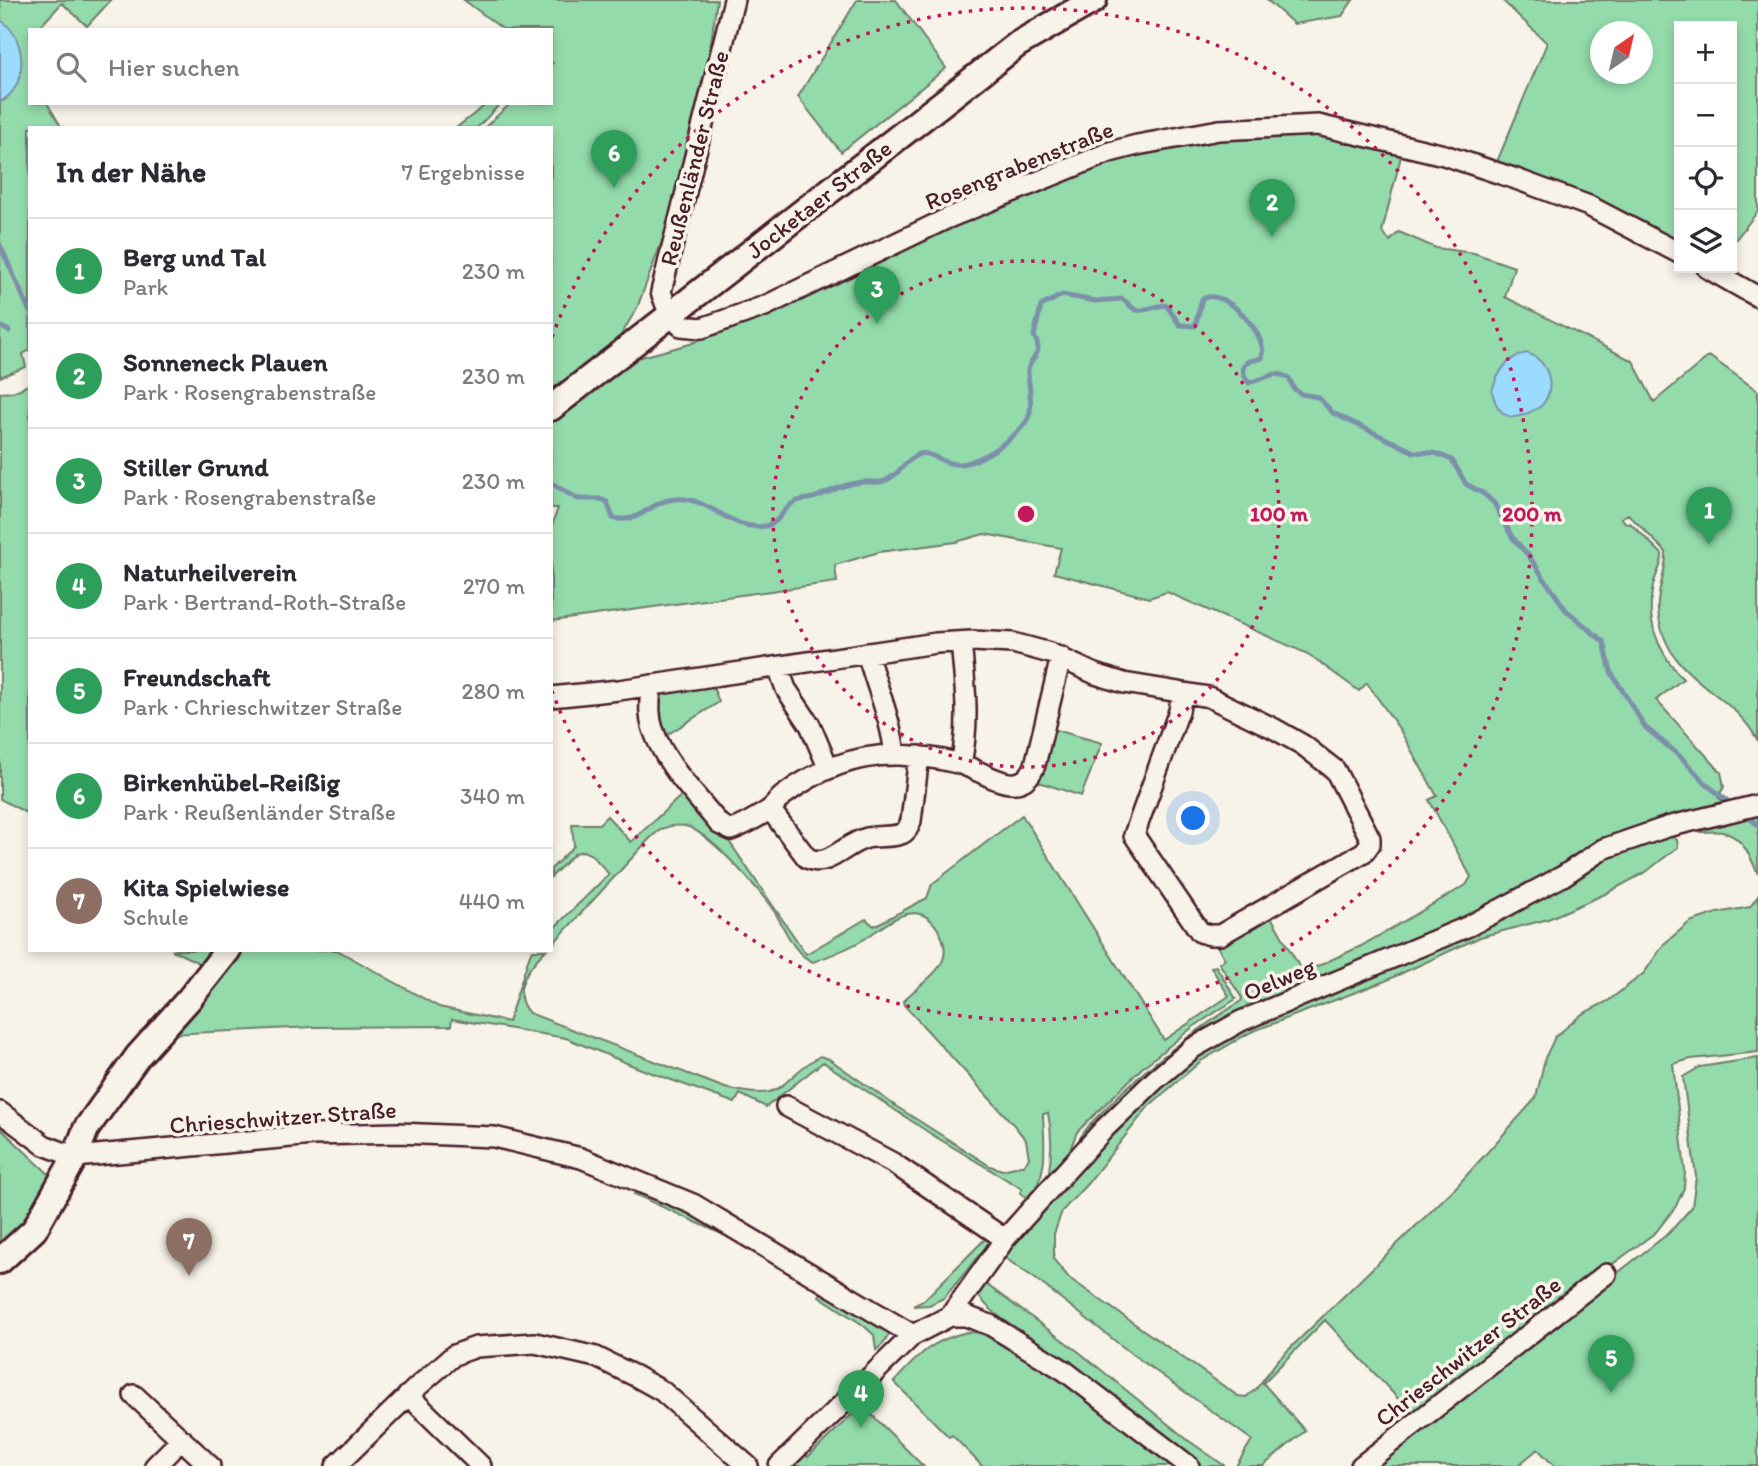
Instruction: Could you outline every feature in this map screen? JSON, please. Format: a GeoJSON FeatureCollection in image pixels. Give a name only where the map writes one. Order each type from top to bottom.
{"type":"FeatureCollection","features":[{"type":"Feature","properties":{"kind":"street","name":"Reußenländer Straße"},"geometry":{"type":"LineString","coordinates":[[670,316],[661,292],[734,0]]}},
{"type":"Feature","properties":{"kind":"street","name":"Jocketaer Straße"},"geometry":{"type":"LineString","coordinates":[[553,406],[1018,44],[1094,0]]}},
{"type":"Feature","properties":{"kind":"street","name":"Rosengrabenstraße"},"geometry":{"type":"LineString","coordinates":[[670,316],[681,326],[702,328],[765,306],[946,219],[1110,152],[1219,130],[1318,125],[1444,155],[1589,206],[1674,250]]}},
{"type":"Feature","properties":{"kind":"street"},"geometry":{"type":"LineString","coordinates":[[1716,273],[1758,297]]}},
{"type":"Feature","properties":{"kind":"street"},"geometry":{"type":"LineString","coordinates":[[961,642],[968,709],[961,764]]}},
{"type":"Feature","properties":{"kind":"street"},"geometry":{"type":"LineString","coordinates":[[553,697],[778,667],[925,644],[961,642],[1013,643],[1032,647],[1061,657],[1095,674],[1124,683],[1209,697],[1273,727],[1321,758],[1335,771],[1370,838],[1370,844],[1364,852],[1220,935],[1200,932],[1134,835],[1179,711],[1182,694]]}},
{"type":"Feature","properties":{"kind":"street"},"geometry":{"type":"LineString","coordinates":[[866,653],[886,708],[895,755]]}},
{"type":"Feature","properties":{"kind":"street"},"geometry":{"type":"LineString","coordinates":[[651,685],[649,709],[653,729],[668,760],[719,824],[731,830],[770,809],[783,795],[828,767],[866,758],[895,755],[919,757],[961,764],[1006,783],[1025,781],[1031,774],[1061,657]]}},
{"type":"Feature","properties":{"kind":"street"},"geometry":{"type":"LineString","coordinates":[[778,667],[786,689],[810,725],[828,767]]}},
{"type":"Feature","properties":{"kind":"street"},"geometry":{"type":"LineString","coordinates":[[770,809],[807,858],[822,862],[852,843],[867,838],[901,834],[907,830],[911,821],[919,757]]}},
{"type":"Feature","properties":{"kind":"street","name":"Oelweg"},"geometry":{"type":"LineString","coordinates":[[779,1466],[913,1335],[950,1316],[1005,1239],[1105,1128],[1193,1048],[1241,1021],[1469,926],[1563,876],[1604,849],[1667,827],[1747,808]]}},
{"type":"Feature","properties":{"kind":"street"},"geometry":{"type":"LineString","coordinates":[[0,1261],[34,1230],[75,1157],[93,1117],[138,1056],[226,952]]}},
{"type":"Feature","properties":{"kind":"street"},"geometry":{"type":"LineString","coordinates":[[786,1105],[892,1163],[1005,1239]]}},
{"type":"Feature","properties":{"kind":"street","name":"Chrieschwitzer Straße"},"geometry":{"type":"LineString","coordinates":[[0,1112],[44,1145],[75,1157],[313,1135],[398,1133],[494,1137],[581,1158],[693,1203],[913,1335]]}},
{"type":"Feature","properties":{"kind":"street","name":"Chrieschwitzer Straße"},"geometry":{"type":"LineString","coordinates":[[1361,1466],[1606,1274]]}},
{"type":"Feature","properties":{"kind":"street"},"geometry":{"type":"LineString","coordinates":[[950,1316],[966,1316],[990,1325],[1065,1371],[1189,1466]]}},
{"type":"Feature","properties":{"kind":"street"},"geometry":{"type":"LineString","coordinates":[[336,1466],[408,1395],[454,1355],[476,1347],[535,1343],[596,1357],[662,1391],[748,1466]]}},
{"type":"Feature","properties":{"kind":"street"},"geometry":{"type":"LineString","coordinates":[[134,1395],[210,1466]]}},
{"type":"Feature","properties":{"kind":"street"},"geometry":{"type":"LineString","coordinates":[[408,1395],[481,1466]]}},
{"type":"Feature","properties":{"kind":"street"},"geometry":{"type":"LineString","coordinates":[[155,1466],[182,1439]]}},
{"type":"Feature","properties":{"kind":"green space"},"geometry":{"type":"Polygon","coordinates":[[[0,0],[111,0],[87,26],[62,3],[39,28],[28,28],[28,105],[48,105],[61,126],[28,126],[28,351],[23,354],[26,367],[0,377],[0,102],[6,99],[0,0]]]}},
{"type":"Feature","properties":{"kind":"green space"},"geometry":{"type":"Polygon","coordinates":[[[464,0],[717,0],[702,106],[669,222],[637,308],[621,335],[609,345],[610,349],[553,392],[553,126],[486,126],[509,105],[553,105],[553,28],[501,28],[464,0]]]}},
{"type":"Feature","properties":{"kind":"green space"},"geometry":{"type":"Polygon","coordinates":[[[857,0],[896,0],[946,68],[841,152],[798,97],[857,0]]]}},
{"type":"Feature","properties":{"kind":"green space"},"geometry":{"type":"Polygon","coordinates":[[[1267,0],[1353,0],[1342,16],[1294,24],[1267,0]]]}},
{"type":"Feature","properties":{"kind":"green space"},"geometry":{"type":"Polygon","coordinates":[[[1502,0],[1758,0],[1758,211],[1737,238],[1737,21],[1674,21],[1674,242],[1496,164],[1547,43],[1502,0]]]}},
{"type":"Feature","properties":{"kind":"green space"},"geometry":{"type":"Polygon","coordinates":[[[485,105],[499,105],[479,126],[459,126],[485,105]]]}},
{"type":"Feature","properties":{"kind":"green space"},"geometry":{"type":"Polygon","coordinates":[[[1321,134],[1402,152],[1382,232],[1390,241],[1399,232],[1436,248],[1474,253],[1514,267],[1505,297],[1633,361],[1654,402],[1709,356],[1758,391],[1758,741],[1732,708],[1686,670],[1673,654],[1663,635],[1658,611],[1666,552],[1628,514],[1621,518],[1627,524],[1630,523],[1662,554],[1651,599],[1653,624],[1667,659],[1683,679],[1656,700],[1721,772],[1724,787],[1718,797],[1727,805],[1609,838],[1458,921],[1255,1008],[1074,1151],[1089,1126],[1140,1075],[1241,1001],[1242,998],[1219,963],[1225,959],[1217,946],[1270,915],[1303,973],[1361,946],[1466,885],[1471,877],[1429,800],[1437,796],[1400,730],[1367,683],[1359,691],[1308,654],[1167,592],[1149,598],[1054,573],[1061,548],[984,534],[956,542],[879,552],[835,565],[837,582],[553,621],[553,522],[558,508],[553,508],[553,420],[634,359],[690,344],[1013,200],[1120,156],[1218,135],[1321,134]]]}},
{"type":"Feature","properties":{"kind":"green space"},"geometry":{"type":"Polygon","coordinates":[[[28,385],[28,814],[0,799],[0,393],[13,392],[28,385]]]}},
{"type":"Feature","properties":{"kind":"green space"},"geometry":{"type":"Polygon","coordinates":[[[705,684],[713,687],[719,702],[665,736],[659,715],[663,694],[705,684]]]}},
{"type":"Feature","properties":{"kind":"green space"},"geometry":{"type":"Polygon","coordinates":[[[1052,729],[1102,743],[1081,796],[1039,782],[1037,777],[1052,729]]]}},
{"type":"Feature","properties":{"kind":"green space"},"geometry":{"type":"Polygon","coordinates":[[[684,793],[728,840],[806,954],[866,919],[874,926],[927,898],[932,884],[1022,815],[1164,1040],[1229,996],[1211,967],[1216,966],[1236,999],[1193,1027],[1143,1067],[1077,1132],[1069,1152],[1050,1173],[1050,1127],[1048,1113],[1043,1114],[1042,1170],[1034,1190],[1027,1198],[1020,1193],[1022,1189],[931,1134],[823,1062],[766,1107],[740,1094],[735,1103],[566,1038],[452,1019],[451,1026],[314,1027],[170,1034],[235,952],[341,952],[439,1007],[508,1022],[530,954],[544,952],[528,971],[521,988],[523,1005],[529,1013],[725,1088],[746,1092],[771,1092],[820,1056],[829,1059],[897,1107],[990,1166],[1002,1170],[1024,1165],[1029,1158],[1026,1140],[904,1005],[903,1001],[936,972],[944,955],[940,933],[932,921],[912,913],[902,916],[857,943],[813,962],[795,947],[767,901],[723,852],[689,827],[669,826],[650,838],[553,944],[553,929],[609,874],[592,855],[583,851],[575,853],[553,875],[553,867],[574,846],[572,824],[599,824],[607,816],[631,842],[684,793]]]}},
{"type":"Feature","properties":{"kind":"green space"},"geometry":{"type":"Polygon","coordinates":[[[1758,813],[1758,874],[1745,848],[1736,838],[1723,832],[1701,832],[1703,823],[1758,813]]]}},
{"type":"Feature","properties":{"kind":"green space"},"geometry":{"type":"Polygon","coordinates":[[[1668,833],[1677,840],[1678,847],[1646,872],[1605,894],[1548,919],[1480,937],[1385,981],[1251,1032],[1201,1061],[1149,1106],[1062,1211],[1054,1234],[1054,1260],[1069,1278],[1238,1396],[1246,1397],[1256,1389],[1278,1360],[1457,1186],[1536,1098],[1545,1058],[1555,1037],[1582,1014],[1608,1001],[1644,973],[1664,944],[1690,922],[1717,913],[1750,907],[1758,896],[1758,1052],[1691,1059],[1673,1064],[1685,1171],[1684,1188],[1676,1206],[1656,1232],[1514,1337],[1415,1417],[1325,1320],[1263,1383],[1305,1431],[1263,1466],[1236,1466],[1252,1440],[1005,1258],[1005,1252],[1051,1192],[1202,1046],[1608,854],[1668,833]]]}},
{"type":"Feature","properties":{"kind":"green space"},"geometry":{"type":"Polygon","coordinates":[[[176,952],[209,952],[201,964],[176,952]]]}},
{"type":"Feature","properties":{"kind":"green space"},"geometry":{"type":"Polygon","coordinates":[[[1758,1058],[1758,1466],[1554,1466],[1538,1449],[1517,1466],[1369,1466],[1669,1233],[1692,1207],[1696,1177],[1683,1077],[1700,1067],[1758,1058]]]}},
{"type":"Feature","properties":{"kind":"green space"},"geometry":{"type":"Polygon","coordinates":[[[0,1128],[51,1176],[44,1198],[13,1236],[0,1246],[0,1128]]]}},
{"type":"Feature","properties":{"kind":"green space"},"geometry":{"type":"Polygon","coordinates":[[[636,1192],[694,1213],[729,1235],[728,1237],[634,1194],[636,1192]]]}},
{"type":"Feature","properties":{"kind":"green space"},"geometry":{"type":"Polygon","coordinates":[[[988,1236],[993,1239],[944,1298],[929,1305],[913,1306],[923,1301],[988,1236]]]}},
{"type":"Feature","properties":{"kind":"green space"},"geometry":{"type":"Polygon","coordinates":[[[982,1284],[1079,1352],[1189,1441],[1225,1466],[1201,1466],[1086,1376],[1008,1324],[982,1301],[976,1291],[982,1284]]]}},
{"type":"Feature","properties":{"kind":"green space"},"geometry":{"type":"Polygon","coordinates":[[[823,1291],[887,1328],[890,1333],[883,1344],[876,1350],[874,1335],[819,1296],[823,1291]]]}},
{"type":"Feature","properties":{"kind":"green space"},"geometry":{"type":"Polygon","coordinates":[[[967,1332],[987,1333],[1059,1371],[1178,1466],[982,1466],[894,1382],[926,1350],[967,1332]]]}},
{"type":"Feature","properties":{"kind":"green space"},"geometry":{"type":"Polygon","coordinates":[[[862,1405],[923,1466],[788,1466],[802,1451],[808,1457],[862,1405]]]}},
{"type":"Feature","properties":{"kind":"water"},"geometry":{"type":"Polygon","coordinates":[[[0,20],[16,37],[21,61],[16,85],[10,95],[0,102],[0,20]]]}},
{"type":"Feature","properties":{"kind":"water"},"geometry":{"type":"Polygon","coordinates":[[[1526,353],[1534,356],[1545,367],[1550,383],[1549,391],[1538,408],[1519,416],[1508,416],[1499,409],[1492,391],[1504,367],[1513,358],[1526,353]]]}},
{"type":"Feature","properties":{"kind":"waterway"},"geometry":{"type":"LineString","coordinates":[[0,245],[28,308]]}},
{"type":"Feature","properties":{"kind":"waterway"},"geometry":{"type":"LineString","coordinates":[[553,484],[578,499],[600,499],[607,502],[613,518],[631,518],[659,503],[676,499],[699,503],[741,524],[770,525],[796,502],[850,484],[884,481],[894,476],[917,455],[926,454],[951,463],[965,463],[986,455],[1008,440],[1025,424],[1030,412],[1028,369],[1038,349],[1034,336],[1041,306],[1062,295],[1095,301],[1122,299],[1139,310],[1166,305],[1180,325],[1195,326],[1202,299],[1222,299],[1243,315],[1259,337],[1262,358],[1247,362],[1243,367],[1249,383],[1275,374],[1282,375],[1289,378],[1294,389],[1301,394],[1318,397],[1333,413],[1414,452],[1435,453],[1452,460],[1466,484],[1494,503],[1512,537],[1528,555],[1566,610],[1604,642],[1611,672],[1645,727],[1735,807]]}},
{"type":"Feature","properties":{"kind":"waterway"},"geometry":{"type":"LineString","coordinates":[[0,326],[9,331]]}},
{"type":"Feature","properties":{"kind":"waterway"},"geometry":{"type":"LineString","coordinates":[[1743,813],[1758,825]]}},
{"type":"Feature","properties":{"kind":"place","name":"Birkenhübel-Reißig"},"geometry":{"type":"Point","coordinates":[614,188]}},
{"type":"Feature","properties":{"kind":"place","name":"Sonneneck Plauen"},"geometry":{"type":"Point","coordinates":[1272,237]}},
{"type":"Feature","properties":{"kind":"place","name":"Stiller Grund"},"geometry":{"type":"Point","coordinates":[877,324]}},
{"type":"Feature","properties":{"kind":"place","name":"Berg und Tal"},"geometry":{"type":"Point","coordinates":[1709,545]}},
{"type":"Feature","properties":{"kind":"place","name":"Kita Spielwiese"},"geometry":{"type":"Point","coordinates":[189,1276]}},
{"type":"Feature","properties":{"kind":"place","name":"Freundschaft"},"geometry":{"type":"Point","coordinates":[1611,1393]}},
{"type":"Feature","properties":{"kind":"place","name":"Naturheilverein"},"geometry":{"type":"Point","coordinates":[861,1428]}}]}
